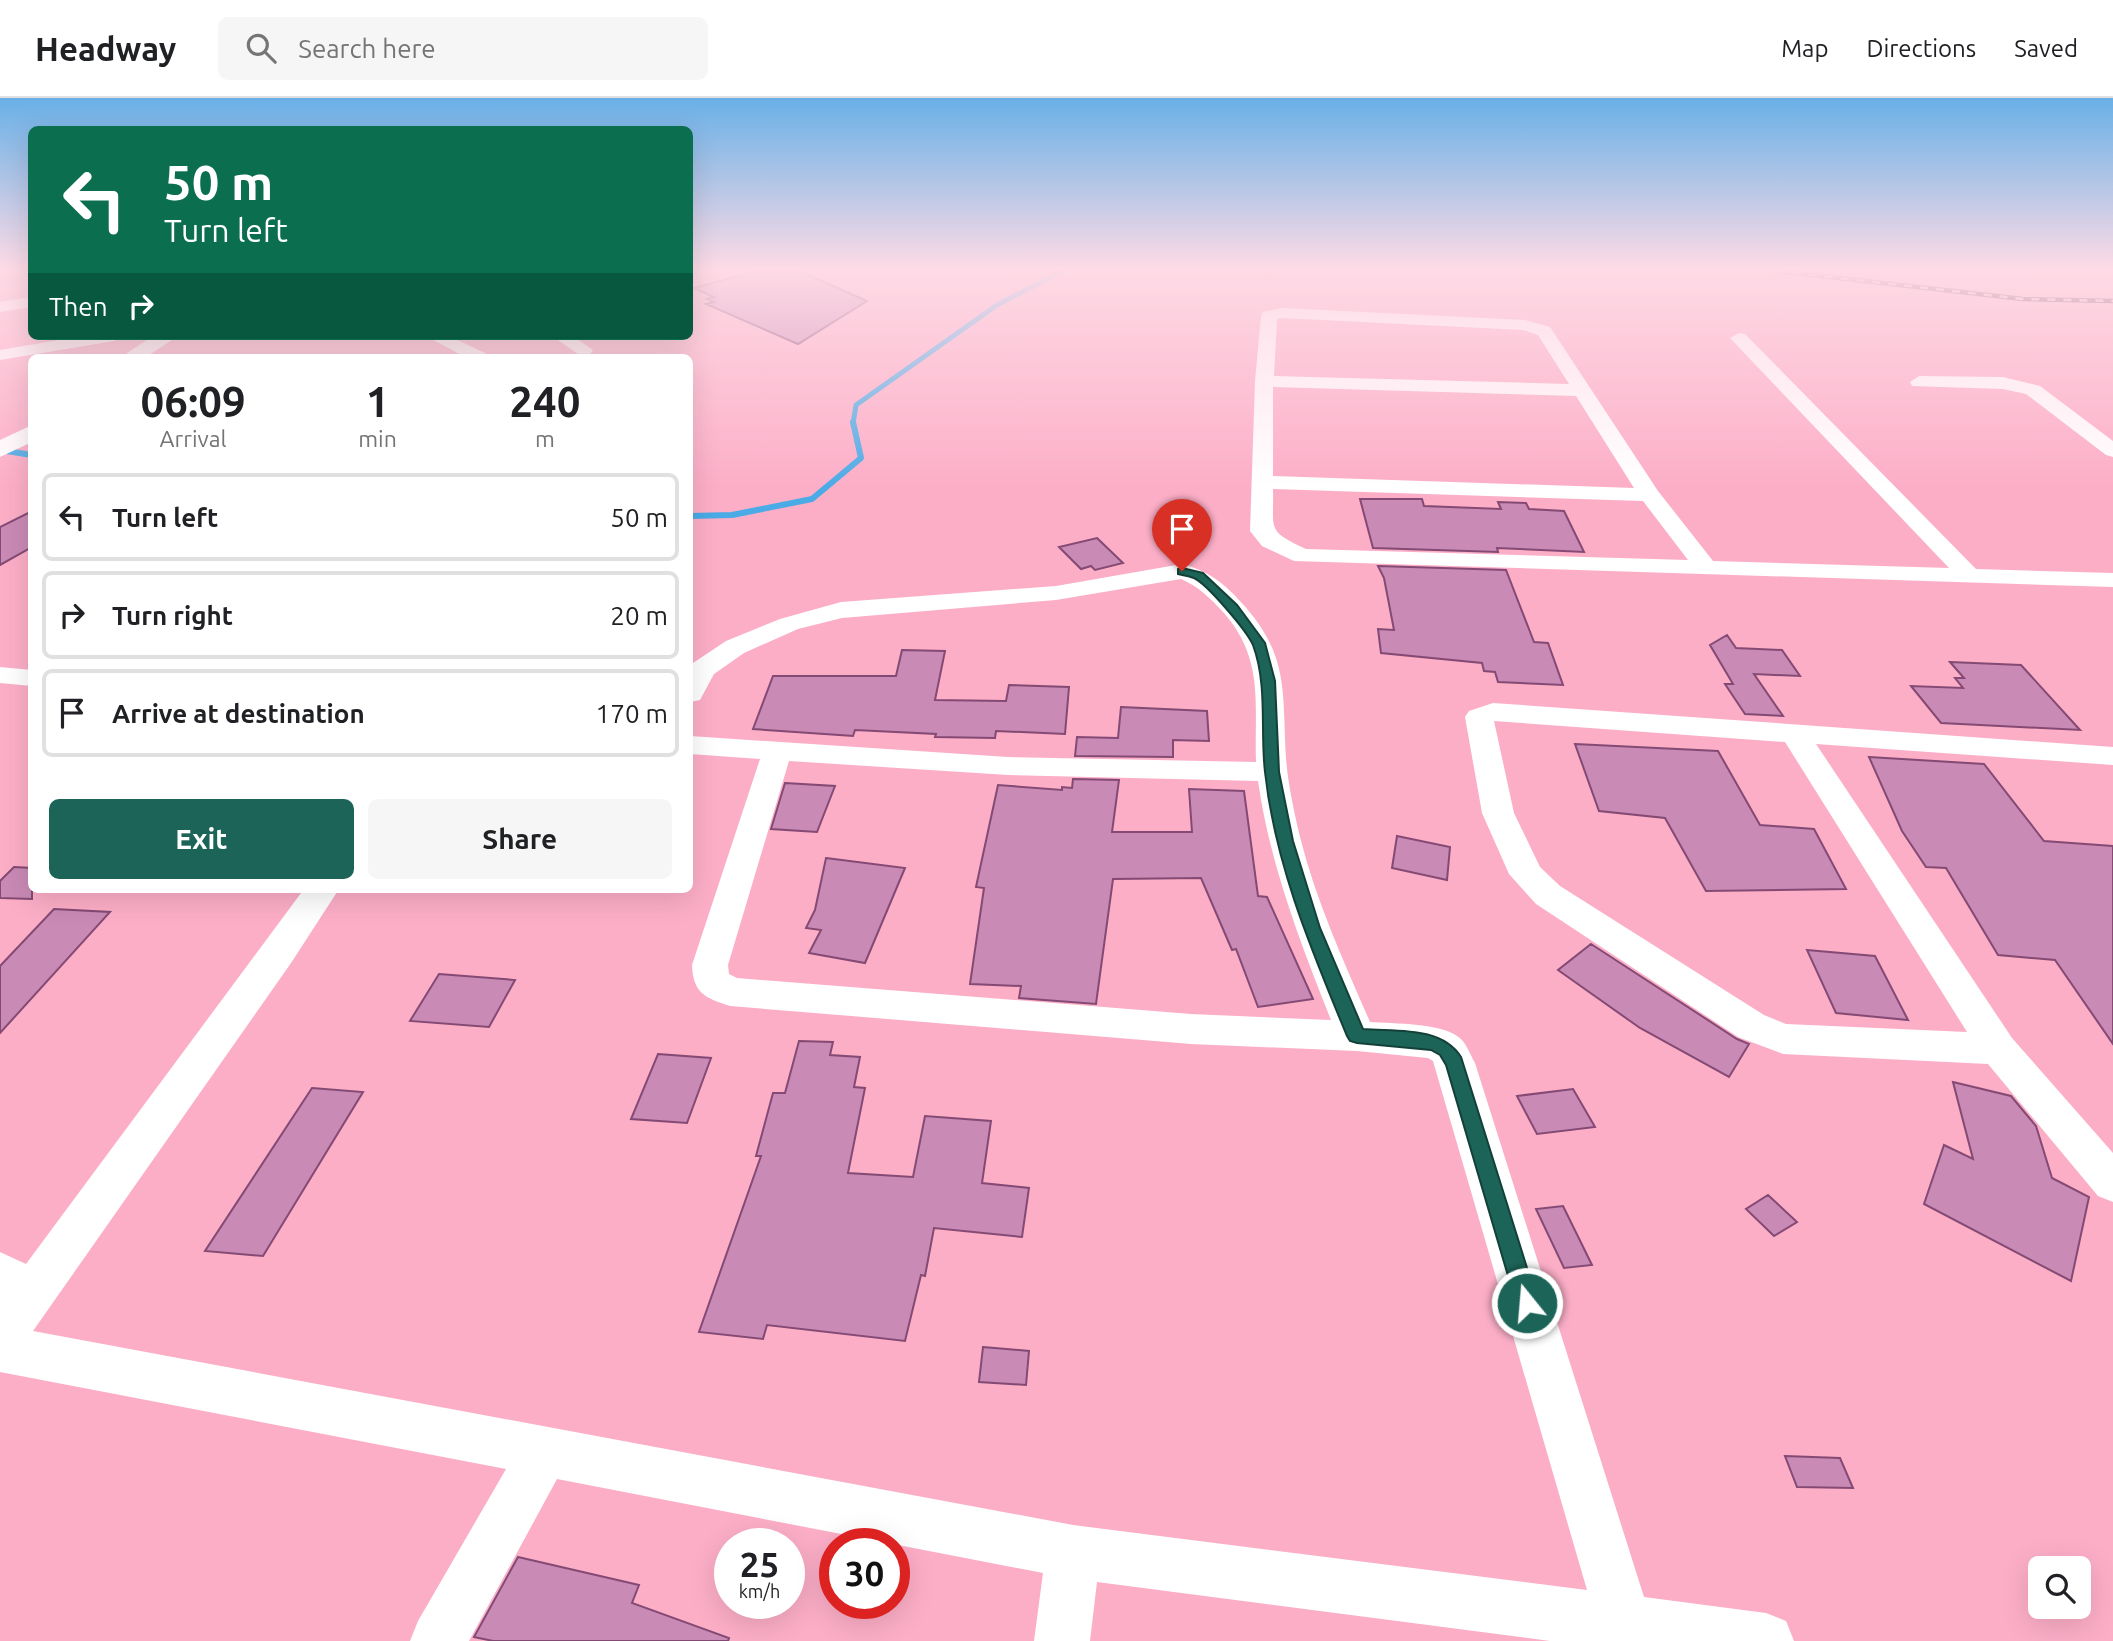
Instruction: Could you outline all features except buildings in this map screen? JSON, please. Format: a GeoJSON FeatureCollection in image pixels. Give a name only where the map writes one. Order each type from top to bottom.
{"type":"FeatureCollection","features":[{"type":"Feature","properties":{"kind":"main road"},"geometry":{"type":"LineString","coordinates":[[139,354],[169,343]]}},
{"type":"Feature","properties":{"kind":"main road"},"geometry":{"type":"LineString","coordinates":[[1,437],[28,417]]}},
{"type":"Feature","properties":{"kind":"main road"},"geometry":{"type":"LineString","coordinates":[[1,437],[28,433]]}},
{"type":"Feature","properties":{"kind":"street"},"geometry":{"type":"LineString","coordinates":[[0,355],[72,343]]}},
{"type":"Feature","properties":{"kind":"street"},"geometry":{"type":"LineString","coordinates":[[573,343],[584,350],[575,354]]}},
{"type":"Feature","properties":{"kind":"street"},"geometry":{"type":"LineString","coordinates":[[1267,343],[1261,482],[1262,531],[1270,541],[1302,556],[2113,580]]}},
{"type":"Feature","properties":{"kind":"street"},"geometry":{"type":"LineString","coordinates":[[1551,343],[1648,495],[1707,569]]}},
{"type":"Feature","properties":{"kind":"street"},"geometry":{"type":"LineString","coordinates":[[1744,343],[1968,575]]}},
{"type":"Feature","properties":{"kind":"street"},"geometry":{"type":"LineString","coordinates":[[432,345],[453,345],[472,354]]}},
{"type":"Feature","properties":{"kind":"street"},"geometry":{"type":"LineString","coordinates":[[1264,381],[1580,390]]}},
{"type":"Feature","properties":{"kind":"street"},"geometry":{"type":"LineString","coordinates":[[1919,382],[2003,383],[2033,390],[2113,451]]}},
{"type":"Feature","properties":{"kind":"street"},"geometry":{"type":"LineString","coordinates":[[1261,482],[1648,495]]}},
{"type":"Feature","properties":{"kind":"street"},"geometry":{"type":"LineString","coordinates":[[693,688],[703,669],[735,648],[789,624],[841,610],[1056,593],[1182,571],[1199,576],[1232,608],[1259,643],[1268,681],[1272,772],[1285,841],[1311,928],[1357,1036]]}},
{"type":"Feature","properties":{"kind":"street"},"geometry":{"type":"LineString","coordinates":[[0,675],[28,678]]}},
{"type":"Feature","properties":{"kind":"street"},"geometry":{"type":"LineString","coordinates":[[1998,1049],[1783,1039],[1751,1026],[1548,895],[1534,882],[1527,874],[1498,814],[1479,717],[1493,712],[2113,756]]}},
{"type":"Feature","properties":{"kind":"street"},"geometry":{"type":"LineString","coordinates":[[1794,733],[1998,1049],[2113,1183]]}},
{"type":"Feature","properties":{"kind":"street"},"geometry":{"type":"LineString","coordinates":[[693,745],[1008,766],[1272,772]]}},
{"type":"Feature","properties":{"kind":"street"},"geometry":{"type":"LineString","coordinates":[[777,751],[710,965],[711,981],[730,992],[1192,1029],[1357,1036],[1434,1043],[1447,1050],[1455,1063],[1627,1632]]}},
{"type":"Feature","properties":{"kind":"street"},"geometry":{"type":"LineString","coordinates":[[0,1338],[16,1283],[278,954],[319,893]]}},
{"type":"Feature","properties":{"kind":"street"},"geometry":{"type":"LineString","coordinates":[[0,1348],[1073,1552],[1627,1632],[1766,1641]]}},
{"type":"Feature","properties":{"kind":"street"},"geometry":{"type":"LineString","coordinates":[[438,1641],[545,1451]]}},
{"type":"Feature","properties":{"kind":"street"},"geometry":{"type":"LineString","coordinates":[[1062,1641],[1073,1552]]}},
{"type":"Feature","properties":{"kind":"waterway"},"geometry":{"type":"LineString","coordinates":[[853,423],[856,405],[943,343]]}},
{"type":"Feature","properties":{"kind":"waterway"},"geometry":{"type":"LineString","coordinates":[[693,516],[732,515],[812,499],[861,458],[853,423]]}},
{"type":"Feature","properties":{"kind":"waterway"},"geometry":{"type":"LineString","coordinates":[[0,450],[28,454]]}},
{"type":"Feature","properties":{"kind":"route"},"geometry":{"type":"LineString","coordinates":[[1182,571],[1199,576],[1232,608],[1259,643],[1268,681],[1272,772],[1285,841],[1311,928],[1357,1036],[1434,1043],[1447,1050],[1455,1063],[1527,1303]]}}]}
